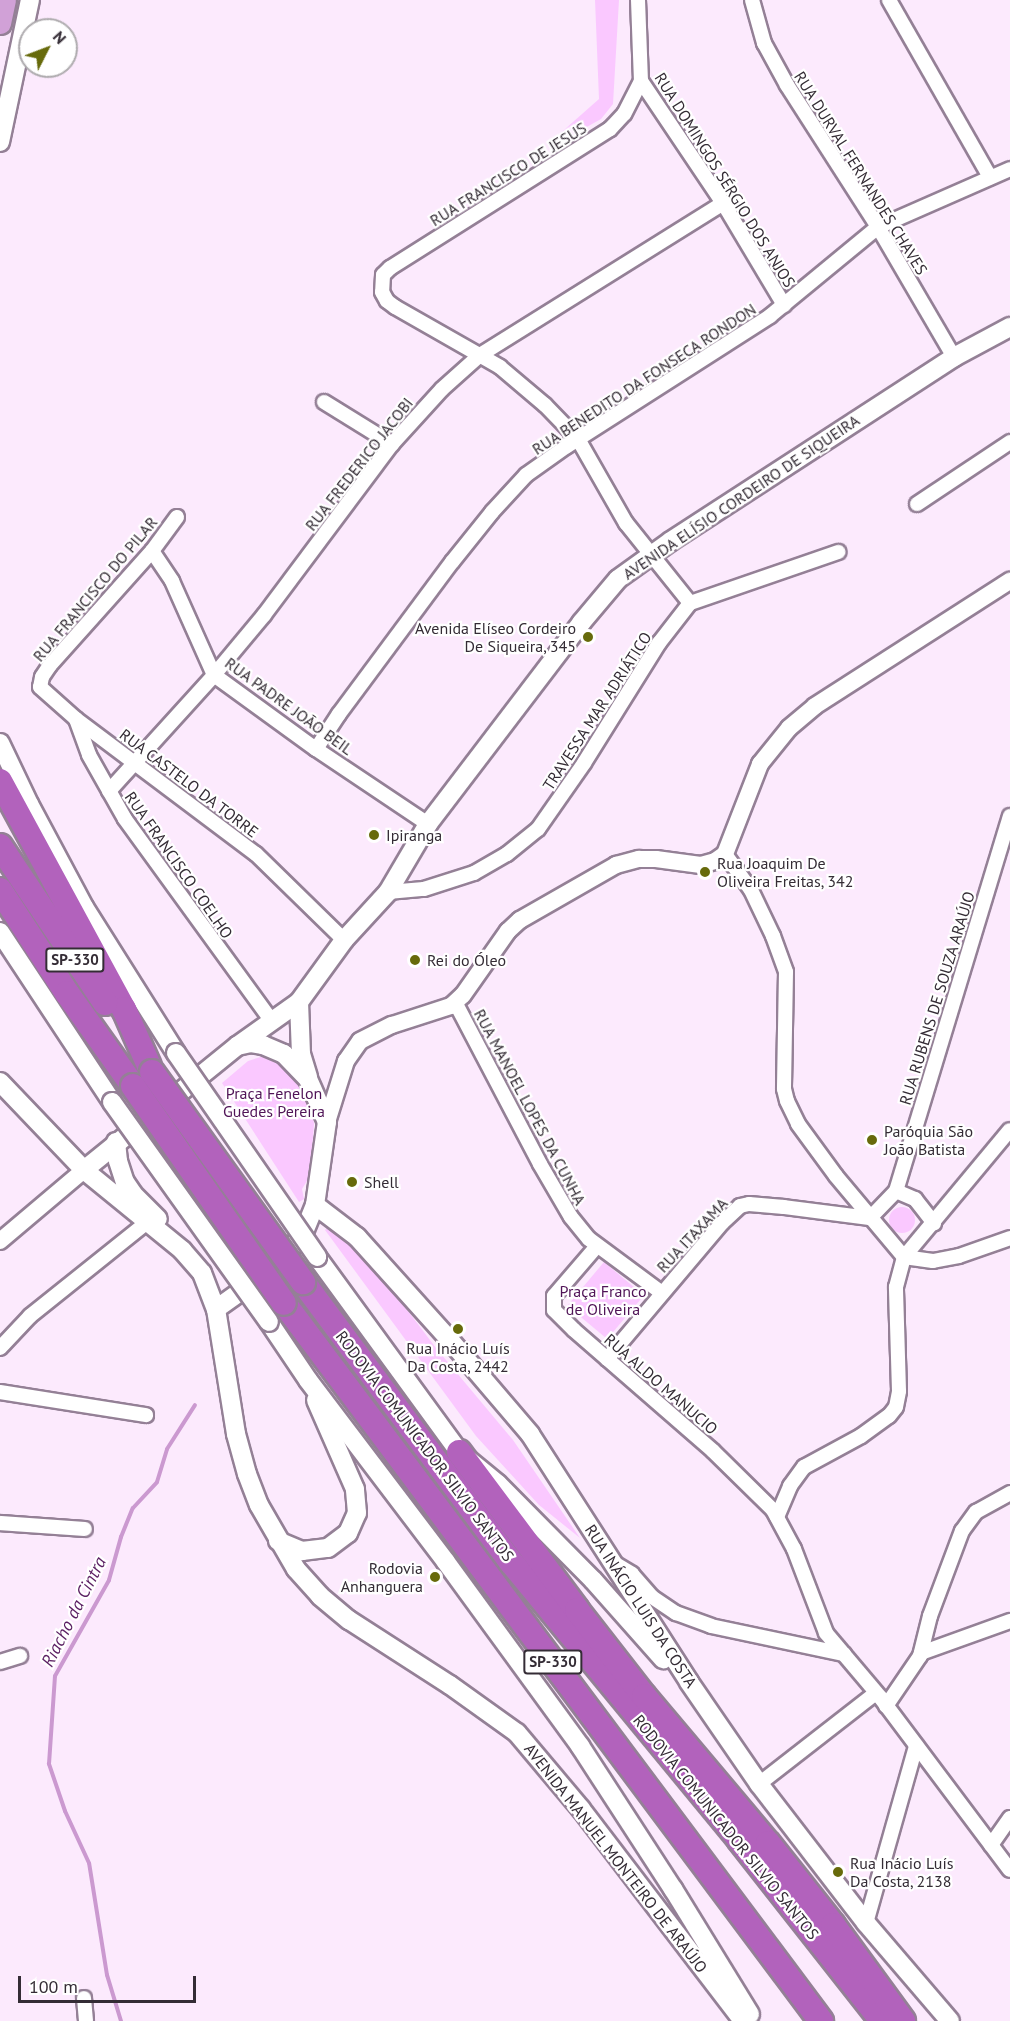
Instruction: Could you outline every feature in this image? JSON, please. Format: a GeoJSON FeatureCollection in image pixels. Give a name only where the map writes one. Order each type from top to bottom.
{"type":"FeatureCollection","features":[{"type":"Feature","properties":{"kind":"highway"},"geometry":{"type":"LineString","coordinates":[[0,781],[124,1009],[145,1075]]}},
{"type":"Feature","properties":{"kind":"highway","name":"RODOVIA COMUNICADOR SILVIO SANTOS"},"geometry":{"type":"LineString","coordinates":[[0,846],[145,1075],[284,1303],[821,2021]]}},
{"type":"Feature","properties":{"kind":"highway","name":"RODOVIA COMUNICADOR SILVIO SANTOS"},"geometry":{"type":"LineString","coordinates":[[0,890],[67,993],[145,1075],[303,1282],[511,1562],[739,1839],[882,2021]]}},
{"type":"Feature","properties":{"kind":"highway"},"geometry":{"type":"LineString","coordinates":[[459,1452],[590,1627],[644,1696],[783,1862],[903,2021]]}},
{"type":"Feature","properties":{"kind":"main road"},"geometry":{"type":"LineString","coordinates":[[0,23],[5,0]]}},
{"type":"Feature","properties":{"kind":"main road"},"geometry":{"type":"LineString","coordinates":[[0,142],[30,0]]}},
{"type":"Feature","properties":{"kind":"main road","name":"AVENIDA ELÍSIO CORDEIRO DE SIQUEIRA"},"geometry":{"type":"LineString","coordinates":[[84,1170],[237,1046],[299,1002],[349,935],[388,892],[428,824],[618,579],[954,357],[1010,327]]}},
{"type":"Feature","properties":{"kind":"main road"},"geometry":{"type":"LineString","coordinates":[[0,743],[29,804],[84,907],[176,1053],[317,1257],[459,1452],[506,1492],[593,1580],[668,1665],[689,1682]]}},
{"type":"Feature","properties":{"kind":"main road"},"geometry":{"type":"LineString","coordinates":[[0,932],[112,1102],[308,1380],[446,1562],[580,1746],[673,1889],[754,2021]]}},
{"type":"Feature","properties":{"kind":"main road"},"geometry":{"type":"LineString","coordinates":[[216,1309],[258,1279],[292,1249],[303,1237],[315,1205],[327,1122],[308,1079],[302,1054],[299,1002]]}},
{"type":"Feature","properties":{"kind":"main road"},"geometry":{"type":"LineString","coordinates":[[237,1046],[251,1043],[263,1045],[284,1054],[308,1079]]}},
{"type":"Feature","properties":{"kind":"main road"},"geometry":{"type":"LineString","coordinates":[[0,1082],[84,1170],[146,1223],[182,1250]]}},
{"type":"Feature","properties":{"kind":"main road"},"geometry":{"type":"LineString","coordinates":[[53,1138],[83,1150],[94,1151],[116,1142],[118,1161],[125,1182],[133,1194],[173,1235],[182,1250]]}},
{"type":"Feature","properties":{"kind":"main road","name":"RUA INÁCIO LUIS DA COSTA"},"geometry":{"type":"LineString","coordinates":[[315,1205],[357,1237],[449,1339],[530,1434],[650,1623],[759,1784],[866,1923],[950,2021]]}},
{"type":"Feature","properties":{"kind":"main road","name":"AVENIDA MANUEL MONTEIRO DE ARAÚJO"},"geometry":{"type":"LineString","coordinates":[[182,1250],[202,1273],[216,1309],[236,1434],[247,1474],[259,1505],[286,1556],[320,1596],[349,1620],[450,1685],[517,1733],[581,1809],[743,2021]]}},
{"type":"Feature","properties":{"kind":"main road"},"geometry":{"type":"LineString","coordinates":[[278,1541],[302,1551],[328,1548],[348,1533],[357,1512],[355,1489],[325,1426],[308,1380]]}},
{"type":"Feature","properties":{"kind":"street","name":"RUA DOMINGOS SÉRGIO DOS ANJOS"},"geometry":{"type":"LineString","coordinates":[[638,0],[641,81],[723,202],[784,305]]}},
{"type":"Feature","properties":{"kind":"street","name":"RUA DURVAL FERNANDES CHAVES"},"geometry":{"type":"LineString","coordinates":[[753,0],[764,43],[787,85],[879,227],[954,357]]}},
{"type":"Feature","properties":{"kind":"street"},"geometry":{"type":"LineString","coordinates":[[889,0],[990,177]]}},
{"type":"Feature","properties":{"kind":"street","name":"RUA FRANCISCO DE JESUS"},"geometry":{"type":"LineString","coordinates":[[480,355],[387,301],[382,283],[383,275],[390,268],[610,129],[624,114],[641,81]]}},
{"type":"Feature","properties":{"kind":"street","name":"RUA BENEDITO DA FONSECA RONDON"},"geometry":{"type":"LineString","coordinates":[[316,749],[339,714],[492,512],[526,475],[784,305],[879,227],[1010,169]]}},
{"type":"Feature","properties":{"kind":"street","name":"RUA FREDERICO JACOBI"},"geometry":{"type":"LineString","coordinates":[[109,791],[214,675],[264,615],[392,444],[442,390],[480,355],[723,202]]}},
{"type":"Feature","properties":{"kind":"street"},"geometry":{"type":"LineString","coordinates":[[480,355],[527,387],[578,439],[626,523],[690,603],[838,552]]}},
{"type":"Feature","properties":{"kind":"street"},"geometry":{"type":"LineString","coordinates":[[324,402],[392,444]]}},
{"type":"Feature","properties":{"kind":"street"},"geometry":{"type":"LineString","coordinates":[[917,504],[1010,442]]}},
{"type":"Feature","properties":{"kind":"street","name":"RUA FRANCISCO DO PILAR"},"geometry":{"type":"LineString","coordinates":[[39,684],[50,666],[152,551],[177,517]]}},
{"type":"Feature","properties":{"kind":"street","name":"RUA PADRE JOÃO BEIL"},"geometry":{"type":"LineString","coordinates":[[152,551],[172,581],[214,675],[316,749],[428,824]]}},
{"type":"Feature","properties":{"kind":"street"},"geometry":{"type":"LineString","coordinates":[[327,1122],[346,1061],[360,1041],[371,1034],[437,1011],[455,1002],[472,983],[508,931],[520,920],[558,896],[616,865],[639,859],[701,864],[715,861],[725,855],[760,764],[789,728],[815,705],[1010,582]]}},
{"type":"Feature","properties":{"kind":"street","name":"TRAVESSA MAR ADRIÁTICO"},"geometry":{"type":"LineString","coordinates":[[388,892],[424,889],[474,873],[507,854],[538,829],[659,643],[690,603]]}},
{"type":"Feature","properties":{"kind":"street","name":"RUA CASTELO DA TORRE"},"geometry":{"type":"LineString","coordinates":[[39,684],[43,692],[76,719],[256,854],[317,911],[349,935]]}},
{"type":"Feature","properties":{"kind":"street","name":"RUA FRANCISCO COELHO"},"geometry":{"type":"LineString","coordinates":[[76,719],[89,755],[109,791],[166,878],[271,1020]]}},
{"type":"Feature","properties":{"kind":"street","name":"RUA RUBENS DE SOUZA ARAÚJO"},"geometry":{"type":"LineString","coordinates":[[896,1191],[1010,816]]}},
{"type":"Feature","properties":{"kind":"street"},"geometry":{"type":"LineString","coordinates":[[725,855],[752,890],[786,972],[784,1089],[787,1101],[813,1145],[904,1257],[933,1261],[959,1256],[1010,1238]]}},
{"type":"Feature","properties":{"kind":"street","name":"RUA MANOEL LOPES DA CUNHA"},"geometry":{"type":"LineString","coordinates":[[455,1002],[540,1164],[575,1223],[597,1246],[662,1293]]}},
{"type":"Feature","properties":{"kind":"street"},"geometry":{"type":"LineString","coordinates":[[1010,1130],[904,1257],[896,1287],[899,1391],[896,1407],[890,1416],[861,1436],[804,1467],[790,1486],[777,1517],[794,1549],[822,1626],[1010,1869]]}},
{"type":"Feature","properties":{"kind":"street"},"geometry":{"type":"LineString","coordinates":[[0,1241],[84,1170]]}},
{"type":"Feature","properties":{"kind":"street"},"geometry":{"type":"LineString","coordinates":[[870,1218],[896,1191],[915,1199],[933,1223]]}},
{"type":"Feature","properties":{"kind":"street","name":"RUA ITAXAMA"},"geometry":{"type":"LineString","coordinates":[[607,1359],[722,1222],[744,1205],[870,1218]]}},
{"type":"Feature","properties":{"kind":"street"},"geometry":{"type":"LineString","coordinates":[[0,1348],[30,1316],[146,1223]]}},
{"type":"Feature","properties":{"kind":"street","name":"RUA ALDO MANUCIO"},"geometry":{"type":"LineString","coordinates":[[597,1246],[554,1296],[552,1304],[558,1315],[720,1458],[777,1517]]}},
{"type":"Feature","properties":{"kind":"street"},"geometry":{"type":"LineString","coordinates":[[0,1392],[146,1415]]}},
{"type":"Feature","properties":{"kind":"street"},"geometry":{"type":"LineString","coordinates":[[886,1706],[921,1653],[930,1616],[962,1531],[976,1512],[1010,1493]]}},
{"type":"Feature","properties":{"kind":"street"},"geometry":{"type":"LineString","coordinates":[[0,1523],[85,1528]]}},
{"type":"Feature","properties":{"kind":"street"},"geometry":{"type":"LineString","coordinates":[[614,1563],[632,1574],[652,1597],[676,1613],[711,1626],[843,1654]]}},
{"type":"Feature","properties":{"kind":"street"},"geometry":{"type":"LineString","coordinates":[[650,1623],[676,1613]]}},
{"type":"Feature","properties":{"kind":"street"},"geometry":{"type":"LineString","coordinates":[[921,1653],[1010,1621]]}},
{"type":"Feature","properties":{"kind":"street"},"geometry":{"type":"LineString","coordinates":[[0,1662],[20,1656]]}},
{"type":"Feature","properties":{"kind":"street"},"geometry":{"type":"LineString","coordinates":[[759,1784],[876,1693]]}},
{"type":"Feature","properties":{"kind":"street"},"geometry":{"type":"LineString","coordinates":[[866,1923],[916,1746]]}},
{"type":"Feature","properties":{"kind":"street"},"geometry":{"type":"LineString","coordinates":[[991,1845],[1010,1818]]}},
{"type":"Feature","properties":{"kind":"street"},"geometry":{"type":"LineString","coordinates":[[849,1901],[861,1898],[877,1884]]}},
{"type":"Feature","properties":{"kind":"street"},"geometry":{"type":"LineString","coordinates":[[84,1998],[86,2021]]}},
{"type":"Feature","properties":{"kind":"green space"},"geometry":{"type":"Polygon","coordinates":[[[595,0],[619,0],[613,104],[601,119],[560,142],[556,137],[599,99],[595,0]]]}},
{"type":"Feature","properties":{"kind":"green space","name":"Praça Fenelon Guedes Pereira"},"geometry":{"type":"Polygon","coordinates":[[[267,1055],[278,1059],[303,1085],[312,1108],[314,1124],[310,1176],[302,1189],[304,1199],[299,1202],[222,1083],[248,1061],[267,1055]]]}},
{"type":"Feature","properties":{"kind":"green space"},"geometry":{"type":"Polygon","coordinates":[[[902,1207],[911,1211],[915,1220],[911,1229],[902,1233],[893,1229],[889,1220],[893,1211],[902,1207]]]}},
{"type":"Feature","properties":{"kind":"green space"},"geometry":{"type":"Polygon","coordinates":[[[331,1223],[383,1278],[436,1348],[513,1440],[580,1538],[539,1505],[476,1436],[325,1230],[331,1223]]]}},
{"type":"Feature","properties":{"kind":"green space","name":"Praça Franco de Oliveira"},"geometry":{"type":"Polygon","coordinates":[[[604,1262],[644,1295],[607,1339],[567,1306],[604,1262]]]}},
{"type":"Feature","properties":{"kind":"waterway","name":"Riacho da Cintra"},"geometry":{"type":"LineString","coordinates":[[121,2021],[107,1975],[89,1863],[65,1811],[49,1764],[55,1676],[109,1580],[121,1537],[133,1508],[157,1482],[167,1449],[195,1405]]}},
{"type":"Feature","properties":{"kind":"place","name":"Avenida Elíseo Cordeiro De Siqueira, 345"},"geometry":{"type":"Point","coordinates":[588,637]}},
{"type":"Feature","properties":{"kind":"place","name":"Ipiranga"},"geometry":{"type":"Point","coordinates":[374,835]}},
{"type":"Feature","properties":{"kind":"place","name":"Rua Joaquim De Oliveira Freitas, 342"},"geometry":{"type":"Point","coordinates":[705,872]}},
{"type":"Feature","properties":{"kind":"place","name":"Rei do Óleo"},"geometry":{"type":"Point","coordinates":[415,960]}},
{"type":"Feature","properties":{"kind":"place","name":"Paróquia São João Batista"},"geometry":{"type":"Point","coordinates":[872,1140]}},
{"type":"Feature","properties":{"kind":"place","name":"Shell"},"geometry":{"type":"Point","coordinates":[352,1182]}},
{"type":"Feature","properties":{"kind":"place","name":"Rua Inácio Luís Da Costa, 2442"},"geometry":{"type":"Point","coordinates":[458,1329]}},
{"type":"Feature","properties":{"kind":"place","name":"Rodovia Anhanguera"},"geometry":{"type":"Point","coordinates":[435,1577]}},
{"type":"Feature","properties":{"kind":"place","name":"Rua Inácio Luís Da Costa, 2138"},"geometry":{"type":"Point","coordinates":[838,1872]}}]}
